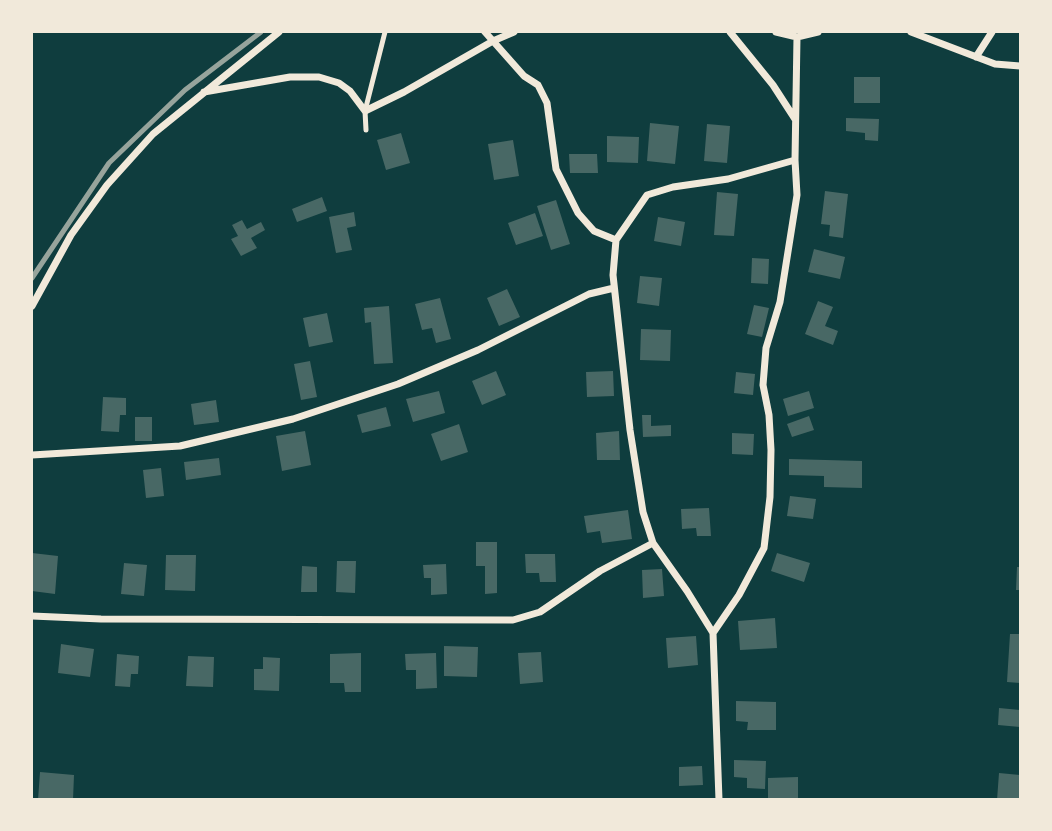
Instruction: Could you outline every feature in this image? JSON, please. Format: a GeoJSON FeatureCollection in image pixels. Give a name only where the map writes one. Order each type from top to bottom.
{"type":"FeatureCollection","features":[{"type":"Feature","properties":{"kind":"street"},"geometry":{"type":"LineString","coordinates":[[32,306],[71,235],[107,185],[153,134],[279,32]]}},
{"type":"Feature","properties":{"kind":"street"},"geometry":{"type":"LineString","coordinates":[[485,32],[524,76],[538,85],[547,103],[556,169],[578,213],[594,231],[616,240]]}},
{"type":"Feature","properties":{"kind":"street"},"geometry":{"type":"LineString","coordinates":[[203,92],[290,77],[319,78],[339,83],[350,91],[365,111],[514,32]]}},
{"type":"Feature","properties":{"kind":"street"},"geometry":{"type":"LineString","coordinates":[[730,32],[774,85],[795,120]]}},
{"type":"Feature","properties":{"kind":"street"},"geometry":{"type":"LineString","coordinates":[[776,32],[797,37],[818,32]]}},
{"type":"Feature","properties":{"kind":"street"},"geometry":{"type":"LineString","coordinates":[[911,32],[995,64],[1020,66]]}},
{"type":"Feature","properties":{"kind":"street"},"geometry":{"type":"LineString","coordinates":[[976,57],[992,32]]}},
{"type":"Feature","properties":{"kind":"street"},"geometry":{"type":"LineString","coordinates":[[713,633],[739,595],[764,548],[770,497],[771,450],[769,415],[763,385],[765,348],[780,302],[797,195],[797,37]]}},
{"type":"Feature","properties":{"kind":"street"},"geometry":{"type":"LineString","coordinates":[[719,800],[713,633],[653,543],[643,512],[630,430],[612,275],[616,240],[646,195],[673,187],[728,179],[795,160]]}},
{"type":"Feature","properties":{"kind":"street"},"geometry":{"type":"LineString","coordinates":[[32,455],[180,446],[293,419],[398,384],[478,350],[589,294],[614,288]]}},
{"type":"Feature","properties":{"kind":"street"},"geometry":{"type":"LineString","coordinates":[[32,615],[101,619],[513,620],[540,612],[600,571],[653,543]]}},
{"type":"Feature","properties":{"kind":"lane"},"geometry":{"type":"LineString","coordinates":[[366,130],[365,111],[385,32]]}},
{"type":"Feature","properties":{"kind":"building"},"geometry":{"type":"Polygon","coordinates":[[[854,77],[880,77],[880,103],[854,103],[854,77]]]}},
{"type":"Feature","properties":{"kind":"building"},"geometry":{"type":"Polygon","coordinates":[[[846,118],[879,119],[878,141],[865,140],[865,133],[846,131],[846,118]]]}},
{"type":"Feature","properties":{"kind":"building"},"geometry":{"type":"Polygon","coordinates":[[[650,123],[679,126],[675,164],[647,161],[650,123]]]}},
{"type":"Feature","properties":{"kind":"building"},"geometry":{"type":"Polygon","coordinates":[[[707,124],[730,126],[727,163],[704,161],[707,124]]]}},
{"type":"Feature","properties":{"kind":"building"},"geometry":{"type":"Polygon","coordinates":[[[401,133],[410,163],[386,170],[377,140],[401,133]]]}},
{"type":"Feature","properties":{"kind":"building"},"geometry":{"type":"Polygon","coordinates":[[[607,136],[639,137],[638,163],[607,162],[607,136]]]}},
{"type":"Feature","properties":{"kind":"building"},"geometry":{"type":"Polygon","coordinates":[[[513,140],[519,176],[494,180],[488,144],[513,140]]]}},
{"type":"Feature","properties":{"kind":"building"},"geometry":{"type":"Polygon","coordinates":[[[569,154],[597,154],[598,173],[570,173],[569,154]]]}},
{"type":"Feature","properties":{"kind":"building"},"geometry":{"type":"Polygon","coordinates":[[[825,191],[848,194],[843,238],[829,236],[830,225],[821,224],[825,191]]]}},
{"type":"Feature","properties":{"kind":"building"},"geometry":{"type":"Polygon","coordinates":[[[717,192],[738,194],[734,236],[714,235],[717,192]]]}},
{"type":"Feature","properties":{"kind":"building"},"geometry":{"type":"Polygon","coordinates":[[[322,197],[327,211],[297,222],[292,209],[322,197]]]}},
{"type":"Feature","properties":{"kind":"building"},"geometry":{"type":"Polygon","coordinates":[[[556,200],[570,244],[551,250],[537,206],[556,200]]]}},
{"type":"Feature","properties":{"kind":"building"},"geometry":{"type":"Polygon","coordinates":[[[354,212],[356,226],[347,228],[352,250],[336,253],[329,217],[354,212]]]}},
{"type":"Feature","properties":{"kind":"building"},"geometry":{"type":"Polygon","coordinates":[[[535,213],[543,236],[516,245],[508,223],[535,213]]]}},
{"type":"Feature","properties":{"kind":"building"},"geometry":{"type":"Polygon","coordinates":[[[658,217],[685,222],[681,246],[654,241],[658,217]]]}},
{"type":"Feature","properties":{"kind":"building"},"geometry":{"type":"Polygon","coordinates":[[[242,220],[247,229],[261,222],[265,230],[251,238],[257,248],[241,256],[231,239],[238,236],[232,225],[242,220]]]}},
{"type":"Feature","properties":{"kind":"building"},"geometry":{"type":"Polygon","coordinates":[[[814,249],[845,257],[840,279],[808,272],[814,249]]]}},
{"type":"Feature","properties":{"kind":"building"},"geometry":{"type":"Polygon","coordinates":[[[752,258],[769,259],[768,284],[751,283],[752,258]]]}},
{"type":"Feature","properties":{"kind":"building"},"geometry":{"type":"Polygon","coordinates":[[[640,276],[662,278],[659,306],[637,303],[640,276]]]}},
{"type":"Feature","properties":{"kind":"building"},"geometry":{"type":"Polygon","coordinates":[[[507,289],[520,317],[499,326],[487,298],[507,289]]]}},
{"type":"Feature","properties":{"kind":"building"},"geometry":{"type":"Polygon","coordinates":[[[440,298],[451,339],[436,343],[432,328],[422,330],[415,304],[440,298]]]}},
{"type":"Feature","properties":{"kind":"building"},"geometry":{"type":"Polygon","coordinates":[[[818,301],[833,307],[825,326],[838,331],[833,345],[805,334],[818,301]]]}},
{"type":"Feature","properties":{"kind":"building"},"geometry":{"type":"Polygon","coordinates":[[[754,305],[769,308],[762,337],[747,334],[754,305]]]}},
{"type":"Feature","properties":{"kind":"building"},"geometry":{"type":"Polygon","coordinates":[[[389,306],[393,363],[374,364],[371,322],[365,323],[364,308],[389,306]]]}},
{"type":"Feature","properties":{"kind":"building"},"geometry":{"type":"Polygon","coordinates":[[[327,313],[333,342],[309,347],[303,318],[327,313]]]}},
{"type":"Feature","properties":{"kind":"building"},"geometry":{"type":"Polygon","coordinates":[[[641,329],[671,330],[670,361],[640,360],[641,329]]]}},
{"type":"Feature","properties":{"kind":"building"},"geometry":{"type":"Polygon","coordinates":[[[310,361],[317,397],[301,400],[294,364],[310,361]]]}},
{"type":"Feature","properties":{"kind":"building"},"geometry":{"type":"Polygon","coordinates":[[[496,371],[506,395],[482,405],[472,381],[496,371]]]}},
{"type":"Feature","properties":{"kind":"building"},"geometry":{"type":"Polygon","coordinates":[[[613,371],[614,396],[587,397],[586,372],[613,371]]]}},
{"type":"Feature","properties":{"kind":"building"},"geometry":{"type":"Polygon","coordinates":[[[736,372],[755,374],[753,395],[734,393],[736,372]]]}},
{"type":"Feature","properties":{"kind":"building"},"geometry":{"type":"Polygon","coordinates":[[[439,391],[445,413],[413,422],[406,399],[439,391]]]}},
{"type":"Feature","properties":{"kind":"building"},"geometry":{"type":"Polygon","coordinates":[[[809,391],[814,408],[788,416],[783,399],[809,391]]]}},
{"type":"Feature","properties":{"kind":"building"},"geometry":{"type":"Polygon","coordinates":[[[103,397],[126,398],[126,415],[120,415],[119,432],[101,431],[103,397]]]}},
{"type":"Feature","properties":{"kind":"building"},"geometry":{"type":"Polygon","coordinates":[[[216,400],[219,422],[194,425],[191,404],[216,400]]]}},
{"type":"Feature","properties":{"kind":"building"},"geometry":{"type":"Polygon","coordinates":[[[386,407],[391,426],[362,433],[357,415],[386,407]]]}},
{"type":"Feature","properties":{"kind":"building"},"geometry":{"type":"Polygon","coordinates":[[[642,415],[651,415],[651,426],[671,425],[671,436],[643,437],[642,415]]]}},
{"type":"Feature","properties":{"kind":"building"},"geometry":{"type":"Polygon","coordinates":[[[809,416],[814,430],[792,437],[787,424],[809,416]]]}},
{"type":"Feature","properties":{"kind":"building"},"geometry":{"type":"Polygon","coordinates":[[[135,417],[152,417],[152,441],[135,441],[135,417]]]}},
{"type":"Feature","properties":{"kind":"building"},"geometry":{"type":"Polygon","coordinates":[[[459,424],[468,452],[441,461],[431,434],[459,424]]]}},
{"type":"Feature","properties":{"kind":"building"},"geometry":{"type":"Polygon","coordinates":[[[305,431],[311,465],[282,471],[276,436],[305,431]]]}},
{"type":"Feature","properties":{"kind":"building"},"geometry":{"type":"Polygon","coordinates":[[[619,431],[620,460],[597,460],[596,433],[619,431]]]}},
{"type":"Feature","properties":{"kind":"building"},"geometry":{"type":"Polygon","coordinates":[[[732,433],[754,434],[753,455],[732,454],[732,433]]]}},
{"type":"Feature","properties":{"kind":"building"},"geometry":{"type":"Polygon","coordinates":[[[219,458],[221,475],[186,480],[184,462],[219,458]]]}},
{"type":"Feature","properties":{"kind":"building"},"geometry":{"type":"Polygon","coordinates":[[[789,459],[862,461],[862,488],[824,487],[824,476],[789,475],[789,459]]]}},
{"type":"Feature","properties":{"kind":"building"},"geometry":{"type":"Polygon","coordinates":[[[161,468],[164,496],[146,498],[143,470],[161,468]]]}},
{"type":"Feature","properties":{"kind":"building"},"geometry":{"type":"Polygon","coordinates":[[[790,496],[816,499],[813,519],[787,516],[790,496]]]}},
{"type":"Feature","properties":{"kind":"building"},"geometry":{"type":"Polygon","coordinates":[[[709,508],[711,536],[697,536],[696,528],[682,529],[681,509],[709,508]]]}},
{"type":"Feature","properties":{"kind":"building"},"geometry":{"type":"Polygon","coordinates":[[[628,510],[632,539],[602,543],[600,531],[587,533],[584,516],[628,510]]]}},
{"type":"Feature","properties":{"kind":"building"},"geometry":{"type":"Polygon","coordinates":[[[476,542],[497,542],[497,593],[485,594],[485,566],[476,566],[476,542]]]}},
{"type":"Feature","properties":{"kind":"building"},"geometry":{"type":"Polygon","coordinates":[[[32,553],[58,556],[55,594],[32,591],[32,553]]]}},
{"type":"Feature","properties":{"kind":"building"},"geometry":{"type":"Polygon","coordinates":[[[777,553],[810,563],[804,582],[771,571],[777,553]]]}},
{"type":"Feature","properties":{"kind":"building"},"geometry":{"type":"Polygon","coordinates":[[[525,554],[555,554],[556,582],[540,582],[539,573],[526,573],[525,554]]]}},
{"type":"Feature","properties":{"kind":"building"},"geometry":{"type":"Polygon","coordinates":[[[166,555],[196,555],[195,591],[165,590],[166,555]]]}},
{"type":"Feature","properties":{"kind":"building"},"geometry":{"type":"Polygon","coordinates":[[[337,561],[356,561],[355,593],[336,592],[337,561]]]}},
{"type":"Feature","properties":{"kind":"building"},"geometry":{"type":"Polygon","coordinates":[[[124,563],[147,565],[144,596],[121,594],[124,563]]]}},
{"type":"Feature","properties":{"kind":"building"},"geometry":{"type":"Polygon","coordinates":[[[446,564],[447,594],[431,595],[431,578],[424,578],[423,565],[446,564]]]}},
{"type":"Feature","properties":{"kind":"building"},"geometry":{"type":"Polygon","coordinates":[[[302,566],[317,567],[317,592],[301,592],[302,566]]]}},
{"type":"Feature","properties":{"kind":"building"},"geometry":{"type":"Polygon","coordinates":[[[1017,567],[1020,567],[1020,590],[1016,590],[1017,567]]]}},
{"type":"Feature","properties":{"kind":"building"},"geometry":{"type":"Polygon","coordinates":[[[662,569],[664,596],[643,598],[642,570],[662,569]]]}},
{"type":"Feature","properties":{"kind":"building"},"geometry":{"type":"Polygon","coordinates":[[[775,618],[777,648],[740,650],[738,621],[775,618]]]}},
{"type":"Feature","properties":{"kind":"building"},"geometry":{"type":"Polygon","coordinates":[[[1010,634],[1020,634],[1020,683],[1007,682],[1010,634]]]}},
{"type":"Feature","properties":{"kind":"building"},"geometry":{"type":"Polygon","coordinates":[[[696,636],[698,665],[668,668],[666,638],[696,636]]]}},
{"type":"Feature","properties":{"kind":"building"},"geometry":{"type":"Polygon","coordinates":[[[61,644],[94,649],[90,677],[58,673],[61,644]]]}},
{"type":"Feature","properties":{"kind":"building"},"geometry":{"type":"Polygon","coordinates":[[[444,646],[478,647],[477,677],[444,676],[444,646]]]}},
{"type":"Feature","properties":{"kind":"building"},"geometry":{"type":"Polygon","coordinates":[[[541,652],[543,682],[520,684],[518,653],[541,652]]]}},
{"type":"Feature","properties":{"kind":"building"},"geometry":{"type":"Polygon","coordinates":[[[361,653],[361,692],[345,692],[344,683],[330,683],[330,654],[361,653]]]}},
{"type":"Feature","properties":{"kind":"building"},"geometry":{"type":"Polygon","coordinates":[[[436,653],[437,688],[416,689],[416,670],[406,670],[405,654],[436,653]]]}},
{"type":"Feature","properties":{"kind":"building"},"geometry":{"type":"Polygon","coordinates":[[[117,654],[139,656],[138,674],[131,674],[130,687],[115,686],[117,654]]]}},
{"type":"Feature","properties":{"kind":"building"},"geometry":{"type":"Polygon","coordinates":[[[188,656],[214,657],[213,687],[186,686],[188,656]]]}},
{"type":"Feature","properties":{"kind":"building"},"geometry":{"type":"Polygon","coordinates":[[[263,657],[280,658],[279,691],[254,690],[254,669],[263,669],[263,657]]]}},
{"type":"Feature","properties":{"kind":"building"},"geometry":{"type":"Polygon","coordinates":[[[736,701],[776,702],[776,730],[747,730],[748,722],[736,721],[736,701]]]}},
{"type":"Feature","properties":{"kind":"building"},"geometry":{"type":"Polygon","coordinates":[[[999,708],[1020,710],[1020,727],[998,725],[999,708]]]}},
{"type":"Feature","properties":{"kind":"building"},"geometry":{"type":"Polygon","coordinates":[[[734,760],[766,761],[765,789],[747,788],[747,778],[734,777],[734,760]]]}},
{"type":"Feature","properties":{"kind":"building"},"geometry":{"type":"Polygon","coordinates":[[[702,766],[703,785],[679,786],[679,767],[702,766]]]}},
{"type":"Feature","properties":{"kind":"building"},"geometry":{"type":"Polygon","coordinates":[[[40,772],[74,775],[73,800],[38,800],[40,772]]]}},
{"type":"Feature","properties":{"kind":"building"},"geometry":{"type":"Polygon","coordinates":[[[999,773],[1020,775],[1020,800],[997,800],[999,773]]]}},
{"type":"Feature","properties":{"kind":"building"},"geometry":{"type":"Polygon","coordinates":[[[798,777],[798,800],[768,800],[768,778],[798,777]]]}},
{"type":"Feature","properties":{"kind":"railway"},"geometry":{"type":"LineString","coordinates":[[32,278],[109,163],[185,90],[261,32]]}}]}
